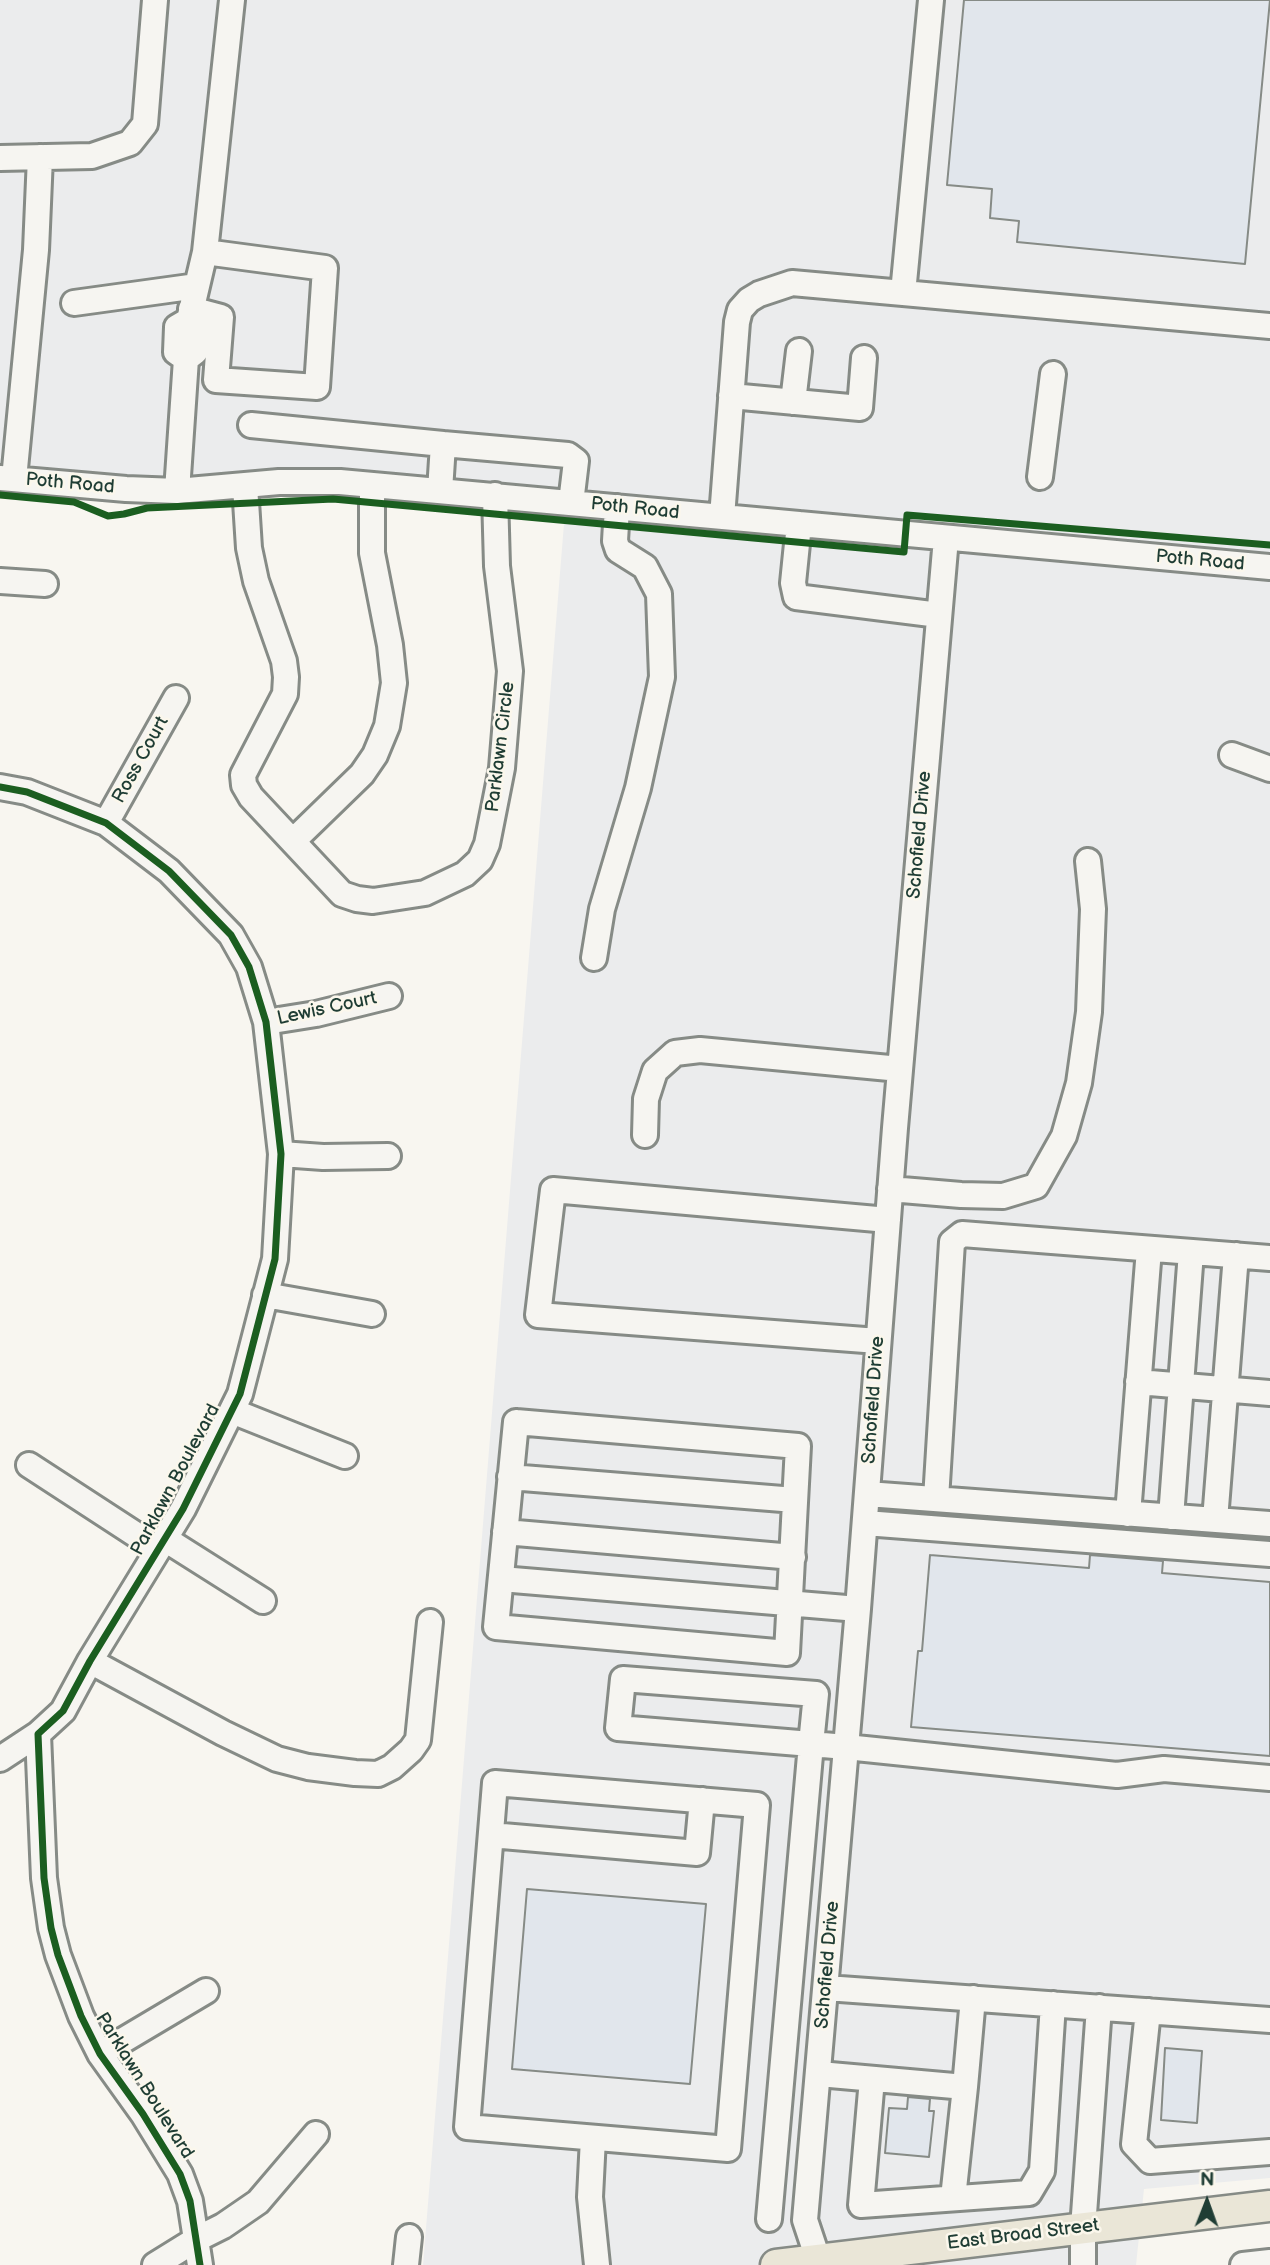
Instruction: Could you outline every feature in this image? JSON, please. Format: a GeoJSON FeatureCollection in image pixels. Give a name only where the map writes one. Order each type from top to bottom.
{"type":"FeatureCollection","features":[{"type":"Feature","properties":{"kind":"main road","name":"East Broad Street"},"geometry":{"type":"LineString","coordinates":[[776,2265],[896,2258],[1083,2228],[1270,2206]]}},
{"type":"Feature","properties":{"kind":"street"},"geometry":{"type":"LineString","coordinates":[[0,158],[92,156],[130,144],[145,124],[155,0]]}},
{"type":"Feature","properties":{"kind":"street"},"geometry":{"type":"LineString","coordinates":[[177,491],[186,359],[195,352],[197,329],[192,305],[205,252],[232,0]]}},
{"type":"Feature","properties":{"kind":"street"},"geometry":{"type":"LineString","coordinates":[[902,293],[931,0]]}},
{"type":"Feature","properties":{"kind":"street"},"geometry":{"type":"LineString","coordinates":[[7,478],[36,250],[40,157]]}},
{"type":"Feature","properties":{"kind":"street"},"geometry":{"type":"LineString","coordinates":[[74,303],[192,305],[221,317],[216,380],[317,387],[325,268],[205,252]]}},
{"type":"Feature","properties":{"kind":"street"},"geometry":{"type":"LineString","coordinates":[[722,517],[737,322],[740,310],[758,294],[792,283],[1270,326]]}},
{"type":"Feature","properties":{"kind":"street"},"geometry":{"type":"LineString","coordinates":[[793,402],[799,351]]}},
{"type":"Feature","properties":{"kind":"street"},"geometry":{"type":"LineString","coordinates":[[731,396],[860,408],[864,358]]}},
{"type":"Feature","properties":{"kind":"street"},"geometry":{"type":"LineString","coordinates":[[1040,477],[1053,374]]}},
{"type":"Feature","properties":{"kind":"street"},"geometry":{"type":"LineString","coordinates":[[251,425],[568,455],[576,461],[571,503]]}},
{"type":"Feature","properties":{"kind":"street"},"geometry":{"type":"LineString","coordinates":[[440,491],[443,444]]}},
{"type":"Feature","properties":{"kind":"street","name":"Poth Road"},"geometry":{"type":"LineString","coordinates":[[7,478],[177,491],[306,481],[372,485],[1270,567]]}},
{"type":"Feature","properties":{"kind":"street"},"geometry":{"type":"LineString","coordinates":[[293,841],[362,774],[375,755],[387,726],[394,683],[390,645],[372,553],[372,485]]}},
{"type":"Feature","properties":{"kind":"street","name":"Parklawn Circle"},"geometry":{"type":"LineString","coordinates":[[245,486],[249,548],[256,581],[284,660],[286,677],[285,694],[243,775],[244,785],[251,797],[342,894],[373,901],[425,893],[465,874],[480,860],[487,844],[502,768],[510,671],[497,566],[495,495]]}},
{"type":"Feature","properties":{"kind":"street"},"geometry":{"type":"LineString","coordinates":[[594,958],[602,909],[638,788],[662,677],[659,594],[645,567],[618,550],[615,541],[617,507]]}},
{"type":"Feature","properties":{"kind":"street"},"geometry":{"type":"LineString","coordinates":[[799,524],[793,583],[796,597],[939,615]]}},
{"type":"Feature","properties":{"kind":"street","name":"Schofield Drive"},"geometry":{"type":"LineString","coordinates":[[818,2263],[805,2220],[946,538]]}},
{"type":"Feature","properties":{"kind":"street"},"geometry":{"type":"LineString","coordinates":[[0,581],[45,584]]}},
{"type":"Feature","properties":{"kind":"street","name":"Ross Court"},"geometry":{"type":"LineString","coordinates":[[106,823],[176,698]]}},
{"type":"Feature","properties":{"kind":"street"},"geometry":{"type":"LineString","coordinates":[[1231,755],[1270,769]]}},
{"type":"Feature","properties":{"kind":"street","name":"Parklawn Boulevard"},"geometry":{"type":"LineString","coordinates":[[0,787],[27,792],[106,823],[169,871],[231,935],[248,967],[266,1022],[281,1154],[275,1259],[240,1394],[183,1509],[90,1661],[63,1711],[38,1734],[0,1759]]}},
{"type":"Feature","properties":{"kind":"street"},"geometry":{"type":"LineString","coordinates":[[890,1189],[1003,1196],[1036,1186],[1064,1136],[1079,1083],[1088,1012],[1093,922],[1088,860]]}},
{"type":"Feature","properties":{"kind":"street","name":"Lewis Court"},"geometry":{"type":"LineString","coordinates":[[266,1022],[316,1014],[389,996]]}},
{"type":"Feature","properties":{"kind":"street"},"geometry":{"type":"LineString","coordinates":[[645,1135],[646,1099],[655,1071],[675,1052],[700,1050],[900,1069]]}},
{"type":"Feature","properties":{"kind":"street"},"geometry":{"type":"LineString","coordinates":[[281,1154],[323,1157],[388,1156]]}},
{"type":"Feature","properties":{"kind":"street"},"geometry":{"type":"LineString","coordinates":[[878,1341],[538,1315],[553,1190],[888,1220]]}},
{"type":"Feature","properties":{"kind":"street"},"geometry":{"type":"LineString","coordinates":[[936,1499],[952,1242],[962,1234],[1270,1258]]}},
{"type":"Feature","properties":{"kind":"street"},"geometry":{"type":"LineString","coordinates":[[1128,1514],[1149,1249]]}},
{"type":"Feature","properties":{"kind":"street"},"geometry":{"type":"LineString","coordinates":[[1171,1517],[1191,1252]]}},
{"type":"Feature","properties":{"kind":"street"},"geometry":{"type":"LineString","coordinates":[[1214,1520],[1236,1255]]}},
{"type":"Feature","properties":{"kind":"street"},"geometry":{"type":"LineString","coordinates":[[265,1295],[372,1314]]}},
{"type":"Feature","properties":{"kind":"street"},"geometry":{"type":"LineString","coordinates":[[1138,1382],[1270,1393]]}},
{"type":"Feature","properties":{"kind":"street"},"geometry":{"type":"LineString","coordinates":[[232,1410],[345,1456]]}},
{"type":"Feature","properties":{"kind":"street"},"geometry":{"type":"LineString","coordinates":[[516,1422],[798,1446],[787,1653],[496,1627],[510,1477],[516,1422]]}},
{"type":"Feature","properties":{"kind":"street"},"geometry":{"type":"LineString","coordinates":[[29,1465],[263,1601]]}},
{"type":"Feature","properties":{"kind":"street"},"geometry":{"type":"LineString","coordinates":[[510,1477],[795,1500]]}},
{"type":"Feature","properties":{"kind":"street"},"geometry":{"type":"LineString","coordinates":[[867,1494],[1270,1524]]}},
{"type":"Feature","properties":{"kind":"street"},"geometry":{"type":"LineString","coordinates":[[864,1523],[1270,1554]]}},
{"type":"Feature","properties":{"kind":"street"},"geometry":{"type":"LineString","coordinates":[[505,1532],[793,1557]]}},
{"type":"Feature","properties":{"kind":"street"},"geometry":{"type":"LineString","coordinates":[[501,1579],[858,1609]]}},
{"type":"Feature","properties":{"kind":"street"},"geometry":{"type":"LineString","coordinates":[[90,1661],[222,1733],[277,1759],[308,1767],[378,1774],[392,1767],[418,1740],[430,1622]]}},
{"type":"Feature","properties":{"kind":"street"},"geometry":{"type":"LineString","coordinates":[[769,2219],[794,1945],[811,1744],[816,1693],[622,1679],[618,1728],[811,1744],[846,1747],[1117,1775],[1164,1769],[1270,1778]]}},
{"type":"Feature","properties":{"kind":"street","name":"Parklawn Boulevard"},"geometry":{"type":"LineString","coordinates":[[38,1734],[44,1878],[51,1928],[64,1973],[100,2054],[143,2114],[180,2174],[190,2201],[201,2265]]}},
{"type":"Feature","properties":{"kind":"street"},"geometry":{"type":"LineString","coordinates":[[495,1783],[702,1800],[757,1805],[728,2149],[467,2127],[495,1783]]}},
{"type":"Feature","properties":{"kind":"street"},"geometry":{"type":"LineString","coordinates":[[491,1835],[697,1853],[702,1800]]}},
{"type":"Feature","properties":{"kind":"street"},"geometry":{"type":"LineString","coordinates":[[794,1945],[829,1948]]}},
{"type":"Feature","properties":{"kind":"street"},"geometry":{"type":"LineString","coordinates":[[826,1988],[1270,2020]]}},
{"type":"Feature","properties":{"kind":"street"},"geometry":{"type":"LineString","coordinates":[[100,2054],[206,1991]]}},
{"type":"Feature","properties":{"kind":"street"},"geometry":{"type":"LineString","coordinates":[[953,2198],[973,1998]]}},
{"type":"Feature","properties":{"kind":"street"},"geometry":{"type":"LineString","coordinates":[[872,2079],[860,2205],[1029,2193],[1042,2171],[1053,2004]]}},
{"type":"Feature","properties":{"kind":"street"},"geometry":{"type":"LineString","coordinates":[[1083,2265],[1083,2228],[1099,2007]]}},
{"type":"Feature","properties":{"kind":"street"},"geometry":{"type":"LineString","coordinates":[[1148,2011],[1134,2144],[1150,2161],[1270,2152]]}},
{"type":"Feature","properties":{"kind":"street"},"geometry":{"type":"LineString","coordinates":[[819,2074],[965,2087]]}},
{"type":"Feature","properties":{"kind":"street"},"geometry":{"type":"LineString","coordinates":[[155,2265],[223,2226],[258,2202],[316,2134]]}},
{"type":"Feature","properties":{"kind":"street"},"geometry":{"type":"LineString","coordinates":[[593,2138],[590,2197],[597,2265]]}},
{"type":"Feature","properties":{"kind":"street"},"geometry":{"type":"LineString","coordinates":[[406,2265],[409,2237]]}},
{"type":"Feature","properties":{"kind":"street"},"geometry":{"type":"LineString","coordinates":[[1243,2265],[1270,2262]]}},
{"type":"Feature","properties":{"kind":"shaded area"},"geometry":{"type":"Polygon","coordinates":[[[0,0],[1270,0],[1270,2178],[1144,2189],[1136,2265],[423,2265],[566,499],[197,487],[0,477],[0,0]]]}},
{"type":"Feature","properties":{"kind":"building"},"geometry":{"type":"Polygon","coordinates":[[[964,0],[1270,0],[1245,264],[1017,242],[1019,221],[990,218],[992,189],[947,185],[964,0]]]}},
{"type":"Feature","properties":{"kind":"building"},"geometry":{"type":"Polygon","coordinates":[[[930,1555],[1089,1568],[1090,1555],[1163,1561],[1162,1573],[1270,1582],[1270,1756],[911,1727],[918,1651],[922,1651],[930,1555]]]}},
{"type":"Feature","properties":{"kind":"building"},"geometry":{"type":"Polygon","coordinates":[[[527,1889],[706,1904],[690,2084],[512,2069],[527,1889]]]}},
{"type":"Feature","properties":{"kind":"building"},"geometry":{"type":"Polygon","coordinates":[[[1165,2048],[1202,2051],[1197,2123],[1161,2120],[1165,2048]]]}},
{"type":"Feature","properties":{"kind":"building"},"geometry":{"type":"Polygon","coordinates":[[[908,2097],[930,2099],[929,2111],[934,2111],[929,2157],[885,2153],[889,2108],[907,2109],[908,2097]]]}},
{"type":"Feature","properties":{"kind":"cycle path"},"geometry":{"type":"LineString","coordinates":[[0,495],[74,502],[108,516],[147,508],[333,499],[904,552],[907,515],[1270,545]]}},
{"type":"Feature","properties":{"kind":"cycle path"},"geometry":{"type":"LineString","coordinates":[[0,787],[27,792],[106,823],[169,871],[231,935],[249,967],[266,1022],[281,1154],[275,1259],[240,1394],[183,1509],[90,1661],[63,1711],[38,1734],[44,1878],[58,1955],[81,2016],[100,2054],[143,2114],[180,2174],[190,2201],[200,2265]]}}]}
